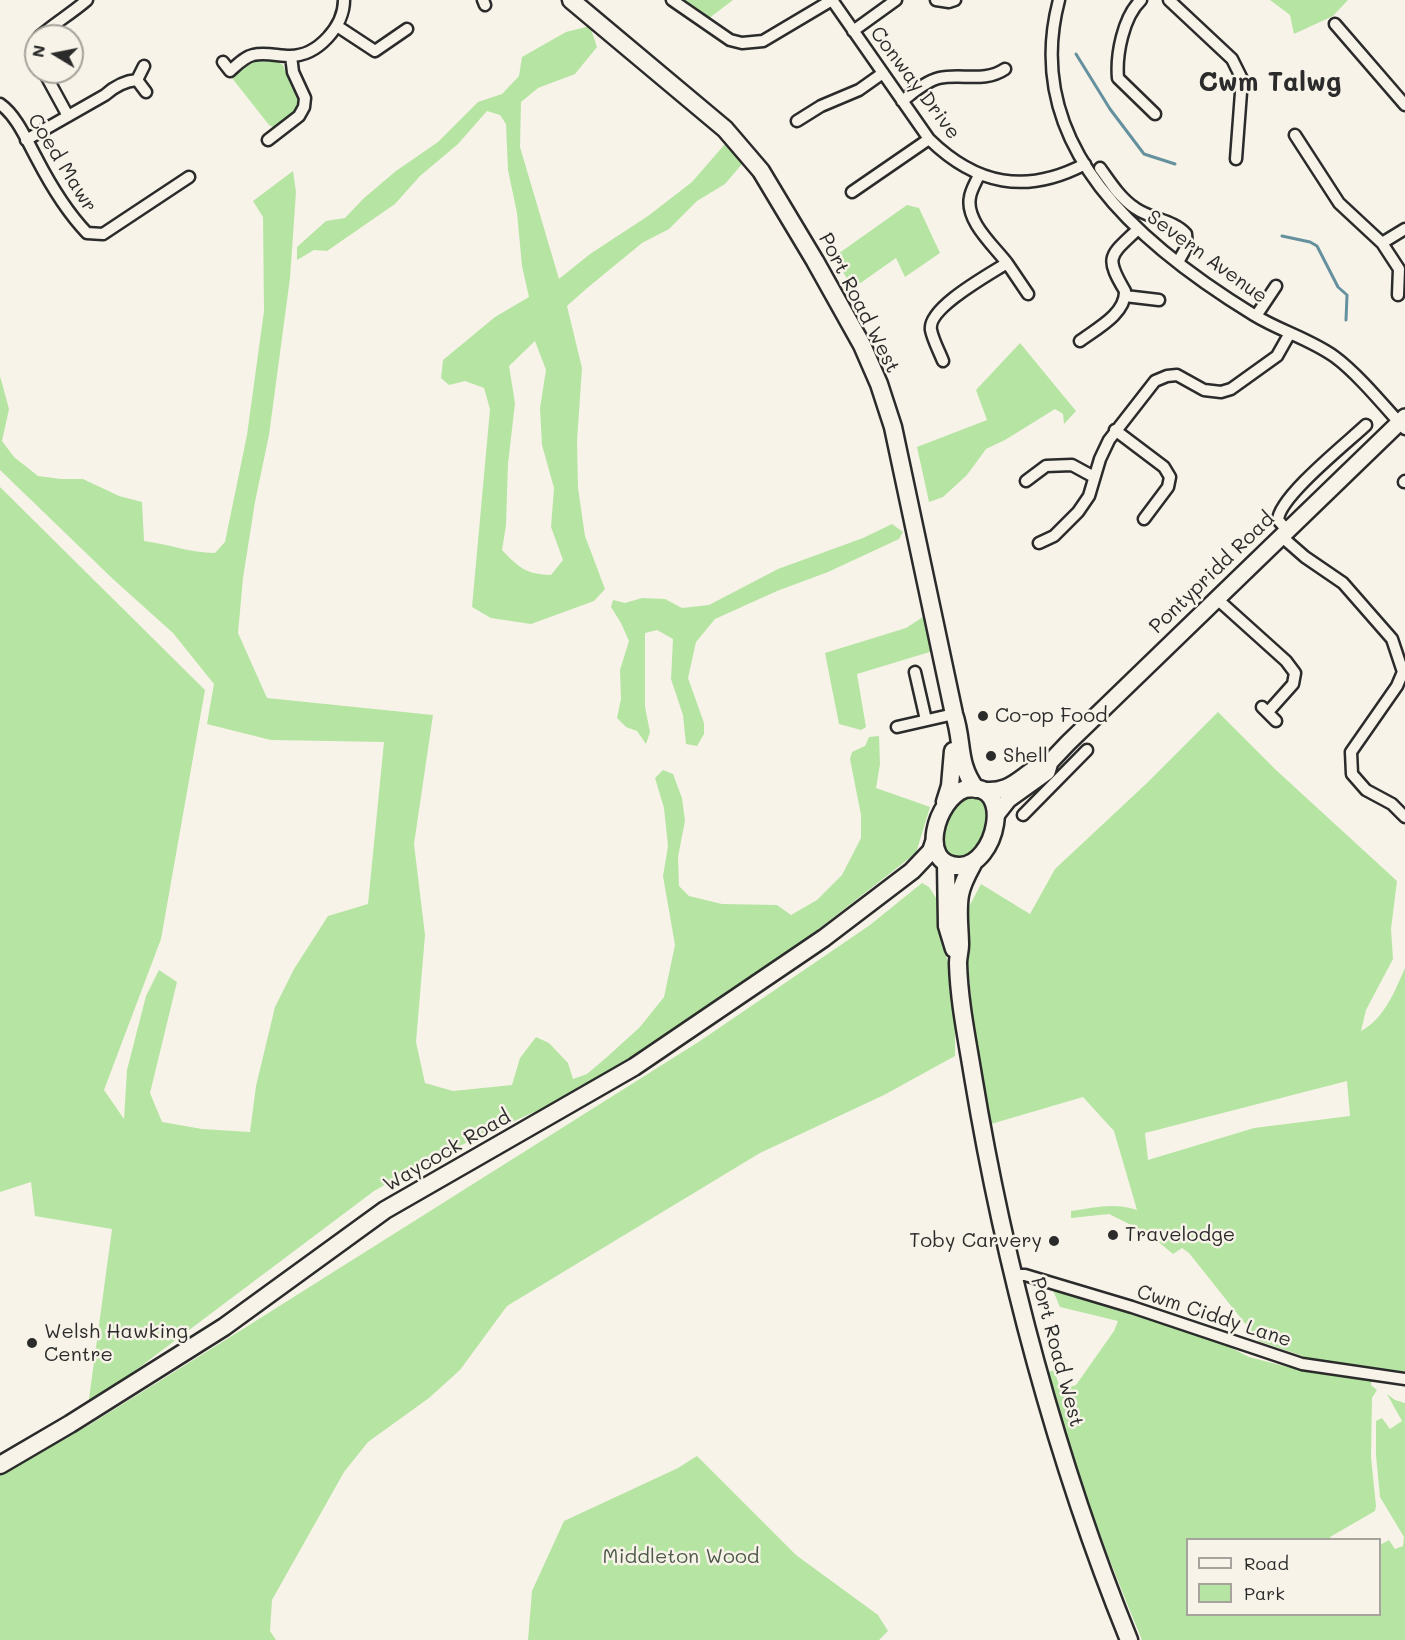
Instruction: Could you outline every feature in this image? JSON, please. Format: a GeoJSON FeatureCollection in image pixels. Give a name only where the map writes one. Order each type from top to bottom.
{"type":"FeatureCollection","features":[{"type":"Feature","properties":{"kind":"main road","name":"Port Road West"},"geometry":{"type":"LineString","coordinates":[[571,0],[735,139],[770,185],[850,322],[876,376],[892,427],[943,655],[958,728],[963,768],[978,789]]}},
{"type":"Feature","properties":{"kind":"main road","name":"Pontypridd Road"},"geometry":{"type":"LineString","coordinates":[[997,814],[1008,800],[1035,783],[1047,772],[1050,762],[1068,743],[1216,598],[1403,422]]}},
{"type":"Feature","properties":{"kind":"main road","name":"Port Road West"},"geometry":{"type":"LineString","coordinates":[[942,810],[953,769],[954,714]]}},
{"type":"Feature","properties":{"kind":"main road","name":"Pontypridd Road"},"geometry":{"type":"LineString","coordinates":[[978,789],[998,791],[1007,788],[1040,765],[1050,762]]}},
{"type":"Feature","properties":{"kind":"main road"},"geometry":{"type":"LineString","coordinates":[[965,789],[978,789],[989,795],[994,802],[997,814],[991,837],[983,852],[974,862],[960,866],[945,862],[939,855],[934,842],[936,825],[942,810],[955,794],[965,789]]}},
{"type":"Feature","properties":{"kind":"main road","name":"Waycock Road"},"geometry":{"type":"LineString","coordinates":[[0,1465],[70,1424],[246,1312],[385,1210],[634,1067],[824,938],[912,871],[931,851],[934,842]]}},
{"type":"Feature","properties":{"kind":"main road","name":"Port Road West"},"geometry":{"type":"LineString","coordinates":[[945,862],[947,926],[958,961],[963,1013],[982,1129],[1015,1275],[1039,1374],[1068,1469],[1098,1559],[1129,1640]]}},
{"type":"Feature","properties":{"kind":"main road","name":"Waycock Road"},"geometry":{"type":"LineString","coordinates":[[912,871],[945,862]]}},
{"type":"Feature","properties":{"kind":"main road","name":"Port Road West"},"geometry":{"type":"LineString","coordinates":[[958,961],[959,901],[964,880],[974,862]]}},
{"type":"Feature","properties":{"kind":"street"},"geometry":{"type":"LineString","coordinates":[[55,24],[87,0]]}},
{"type":"Feature","properties":{"kind":"street"},"geometry":{"type":"LineString","coordinates":[[223,62],[230,71],[249,56],[258,54],[291,56],[317,47],[337,26],[344,0]]}},
{"type":"Feature","properties":{"kind":"street"},"geometry":{"type":"LineString","coordinates":[[672,0],[730,40],[742,42],[763,41],[832,0]]}},
{"type":"Feature","properties":{"kind":"street","name":"Conway Drive"},"geometry":{"type":"LineString","coordinates":[[832,0],[929,139],[945,155],[979,175],[1002,181],[1036,182],[1063,176],[1084,164]]}},
{"type":"Feature","properties":{"kind":"street"},"geometry":{"type":"LineString","coordinates":[[853,31],[896,0]]}},
{"type":"Feature","properties":{"kind":"street"},"geometry":{"type":"LineString","coordinates":[[936,0],[949,2],[955,0]]}},
{"type":"Feature","properties":{"kind":"street","name":"Severn Avenue"},"geometry":{"type":"LineString","coordinates":[[1059,0],[1052,35],[1054,80],[1064,121],[1084,164],[1113,205],[1137,230],[1178,262],[1256,316],[1337,359],[1403,422]]}},
{"type":"Feature","properties":{"kind":"street"},"geometry":{"type":"LineString","coordinates":[[1141,0],[1132,9],[1127,19],[1117,66],[1118,78],[1155,114]]}},
{"type":"Feature","properties":{"kind":"street"},"geometry":{"type":"LineString","coordinates":[[1169,0],[1232,59],[1242,80],[1236,159]]}},
{"type":"Feature","properties":{"kind":"street"},"geometry":{"type":"LineString","coordinates":[[1335,24],[1405,105]]}},
{"type":"Feature","properties":{"kind":"street"},"geometry":{"type":"LineString","coordinates":[[337,26],[375,51],[407,29]]}},
{"type":"Feature","properties":{"kind":"street"},"geometry":{"type":"LineString","coordinates":[[268,140],[299,116],[304,107],[305,98],[293,72],[291,56]]}},
{"type":"Feature","properties":{"kind":"street"},"geometry":{"type":"LineString","coordinates":[[137,80],[144,66]]}},
{"type":"Feature","properties":{"kind":"street"},"geometry":{"type":"LineString","coordinates":[[902,101],[941,77],[979,78],[997,75],[1005,69]]}},
{"type":"Feature","properties":{"kind":"street"},"geometry":{"type":"LineString","coordinates":[[793,121],[859,90],[882,73]]}},
{"type":"Feature","properties":{"kind":"street"},"geometry":{"type":"LineString","coordinates":[[137,80],[146,92]]}},
{"type":"Feature","properties":{"kind":"street"},"geometry":{"type":"LineString","coordinates":[[26,140],[105,95],[114,87],[127,81],[137,80]]}},
{"type":"Feature","properties":{"kind":"street"},"geometry":{"type":"LineString","coordinates":[[51,84],[68,116]]}},
{"type":"Feature","properties":{"kind":"street","name":"Coed Mawr"},"geometry":{"type":"LineString","coordinates":[[0,104],[19,126],[64,207],[87,233],[103,234],[189,177]]}},
{"type":"Feature","properties":{"kind":"street"},"geometry":{"type":"LineString","coordinates":[[1295,135],[1339,203],[1382,243],[1399,269],[1398,295]]}},
{"type":"Feature","properties":{"kind":"street"},"geometry":{"type":"LineString","coordinates":[[852,192],[929,139]]}},
{"type":"Feature","properties":{"kind":"street"},"geometry":{"type":"LineString","coordinates":[[1100,168],[1115,189],[1134,208],[1182,229],[1186,234],[1187,246],[1178,262]]}},
{"type":"Feature","properties":{"kind":"street"},"geometry":{"type":"LineString","coordinates":[[979,175],[970,196],[969,210],[977,225],[1028,294]]}},
{"type":"Feature","properties":{"kind":"street"},"geometry":{"type":"LineString","coordinates":[[1382,243],[1405,229]]}},
{"type":"Feature","properties":{"kind":"street"},"geometry":{"type":"LineString","coordinates":[[1080,341],[1117,312],[1125,291],[1111,262],[1114,252],[1137,230]]}},
{"type":"Feature","properties":{"kind":"street"},"geometry":{"type":"LineString","coordinates":[[943,361],[931,328],[932,318],[950,301],[1007,263]]}},
{"type":"Feature","properties":{"kind":"street"},"geometry":{"type":"LineString","coordinates":[[1256,316],[1276,286]]}},
{"type":"Feature","properties":{"kind":"street"},"geometry":{"type":"LineString","coordinates":[[1125,296],[1159,300]]}},
{"type":"Feature","properties":{"kind":"street"},"geometry":{"type":"LineString","coordinates":[[1039,543],[1054,536],[1078,512],[1089,496],[1103,452],[1116,430],[1155,381],[1177,375],[1204,390],[1221,392],[1231,388],[1276,356],[1290,333]]}},
{"type":"Feature","properties":{"kind":"street"},"geometry":{"type":"LineString","coordinates":[[1366,425],[1301,484],[1283,506],[1278,520],[1284,533],[1305,557],[1343,583],[1392,639],[1403,672],[1397,686],[1351,752],[1352,774],[1366,790],[1392,804],[1405,816]]}},
{"type":"Feature","properties":{"kind":"street"},"geometry":{"type":"LineString","coordinates":[[1116,430],[1164,467],[1170,477],[1168,487],[1144,519]]}},
{"type":"Feature","properties":{"kind":"street"},"geometry":{"type":"LineString","coordinates":[[1026,481],[1046,466],[1063,465],[1072,465],[1094,477]]}},
{"type":"Feature","properties":{"kind":"street"},"geometry":{"type":"LineString","coordinates":[[1216,598],[1286,661],[1295,673],[1293,684],[1265,709],[1276,721]]}},
{"type":"Feature","properties":{"kind":"street"},"geometry":{"type":"LineString","coordinates":[[915,672],[926,720]]}},
{"type":"Feature","properties":{"kind":"street"},"geometry":{"type":"LineString","coordinates":[[897,726],[954,714]]}},
{"type":"Feature","properties":{"kind":"street"},"geometry":{"type":"LineString","coordinates":[[1023,818],[1084,753],[1068,743]]}},
{"type":"Feature","properties":{"kind":"street","name":"Cwm Ciddy Lane"},"geometry":{"type":"LineString","coordinates":[[1015,1275],[1025,1275],[1090,1294],[1302,1364],[1405,1379]]}},
{"type":"Feature","properties":{"kind":"green space"},"geometry":{"type":"Polygon","coordinates":[[[675,0],[733,0],[704,22],[675,0]]]}},
{"type":"Feature","properties":{"kind":"green space"},"geometry":{"type":"Polygon","coordinates":[[[1270,0],[1348,0],[1333,16],[1294,34],[1290,15],[1270,0]]]}},
{"type":"Feature","properties":{"kind":"green space"},"geometry":{"type":"Polygon","coordinates":[[[590,26],[597,47],[575,74],[538,88],[521,102],[520,147],[559,279],[590,254],[648,216],[692,182],[725,144],[742,164],[725,184],[697,201],[669,229],[642,243],[567,306],[582,368],[577,441],[578,488],[585,536],[605,589],[594,601],[531,624],[491,618],[472,607],[490,409],[484,388],[465,381],[449,385],[441,378],[443,360],[495,317],[529,297],[522,266],[517,213],[508,170],[506,124],[500,115],[487,111],[458,144],[420,176],[395,204],[327,251],[314,250],[297,260],[297,247],[326,221],[345,218],[364,198],[396,171],[438,142],[478,102],[502,94],[519,76],[522,57],[566,32],[590,26]],[[535,341],[509,366],[515,403],[502,550],[523,569],[551,575],[563,560],[551,527],[554,488],[542,445],[540,408],[546,370],[535,341]]]}},
{"type":"Feature","properties":{"kind":"green space"},"geometry":{"type":"Polygon","coordinates":[[[257,61],[278,62],[283,65],[292,88],[299,94],[298,111],[275,128],[269,125],[232,78],[257,61]]]}},
{"type":"Feature","properties":{"kind":"green space"},"geometry":{"type":"Polygon","coordinates":[[[293,171],[296,192],[290,278],[269,435],[243,578],[238,633],[267,698],[433,715],[414,844],[425,935],[416,1042],[425,1083],[453,1091],[512,1085],[520,1058],[536,1037],[549,1043],[568,1063],[573,1079],[587,1074],[640,1027],[664,997],[675,945],[663,876],[668,846],[664,808],[655,778],[663,770],[673,774],[682,798],[685,821],[678,857],[679,886],[689,896],[722,904],[777,905],[791,915],[817,900],[842,875],[861,838],[861,815],[850,759],[852,752],[865,746],[869,737],[879,736],[880,764],[876,788],[930,807],[916,853],[784,956],[576,1093],[433,1158],[374,1191],[88,1406],[112,1229],[35,1216],[31,1182],[0,1192],[0,487],[205,690],[161,939],[104,1090],[124,1119],[127,1070],[146,996],[159,970],[177,982],[150,1093],[162,1122],[202,1129],[250,1132],[256,1086],[275,1007],[294,969],[328,916],[368,904],[384,742],[271,740],[207,724],[214,684],[173,633],[114,580],[0,470],[0,376],[9,409],[2,441],[14,457],[38,476],[83,479],[119,496],[142,502],[144,541],[197,552],[215,553],[225,542],[247,435],[264,311],[263,217],[253,201],[293,171]]]}},
{"type":"Feature","properties":{"kind":"green space"},"geometry":{"type":"Polygon","coordinates":[[[907,205],[919,208],[940,253],[905,277],[896,258],[852,289],[835,256],[907,205]]]}},
{"type":"Feature","properties":{"kind":"green space"},"geometry":{"type":"Polygon","coordinates":[[[1020,343],[1076,411],[1064,424],[1063,414],[1055,409],[986,449],[967,475],[943,497],[929,502],[917,447],[987,420],[976,390],[1020,343]]]}},
{"type":"Feature","properties":{"kind":"green space"},"geometry":{"type":"Polygon","coordinates":[[[892,524],[903,532],[899,539],[828,572],[777,591],[715,619],[696,642],[688,678],[704,723],[704,734],[697,746],[686,744],[683,715],[671,679],[673,639],[657,630],[645,633],[645,707],[650,732],[646,744],[637,731],[626,727],[617,718],[621,699],[620,670],[629,641],[611,607],[613,600],[625,603],[642,598],[665,599],[682,608],[709,605],[778,569],[863,538],[892,524]]]}},
{"type":"Feature","properties":{"kind":"green space"},"geometry":{"type":"Polygon","coordinates":[[[923,617],[933,651],[857,674],[866,727],[861,730],[839,724],[825,653],[906,628],[923,617]]]}},
{"type":"Feature","properties":{"kind":"green space"},"geometry":{"type":"Polygon","coordinates":[[[1218,712],[1276,770],[1397,881],[1391,929],[1393,959],[1366,1010],[1361,1031],[1382,1012],[1393,995],[1405,968],[1405,1372],[1375,1371],[1317,1361],[1259,1341],[1189,1253],[1182,1248],[1173,1254],[1149,1234],[1109,1214],[1071,1218],[1071,1211],[1096,1207],[1120,1206],[1137,1210],[1114,1131],[1083,1097],[991,1124],[974,1036],[964,916],[981,884],[1030,914],[1055,869],[1147,783],[1218,712]],[[1347,1081],[1145,1133],[1148,1160],[1254,1128],[1350,1116],[1347,1081]]]}},
{"type":"Feature","properties":{"kind":"green space"},"geometry":{"type":"Polygon","coordinates":[[[966,795],[981,797],[990,810],[985,835],[971,856],[958,860],[945,853],[942,843],[942,827],[948,814],[966,795]]]}},
{"type":"Feature","properties":{"kind":"green space"},"geometry":{"type":"Polygon","coordinates":[[[922,883],[929,887],[938,901],[938,930],[951,972],[955,1056],[884,1095],[760,1153],[507,1306],[460,1370],[429,1398],[368,1442],[344,1472],[272,1600],[270,1631],[276,1640],[0,1640],[0,1475],[89,1425],[700,1041],[870,925],[922,883]]]}},
{"type":"Feature","properties":{"kind":"green space"},"geometry":{"type":"Polygon","coordinates":[[[1052,1288],[1093,1299],[1214,1339],[1249,1357],[1303,1371],[1372,1379],[1371,1385],[1377,1390],[1372,1398],[1371,1457],[1375,1511],[1330,1538],[1186,1538],[1186,1616],[1381,1616],[1381,1544],[1389,1540],[1395,1549],[1403,1546],[1404,1537],[1380,1497],[1376,1421],[1382,1418],[1390,1429],[1402,1421],[1387,1394],[1405,1403],[1405,1640],[1142,1640],[1090,1508],[1045,1373],[1054,1370],[1061,1390],[1076,1385],[1114,1331],[1118,1321],[1060,1307],[1052,1288]]]}},
{"type":"Feature","properties":{"kind":"green space","name":"Middleton Wood"},"geometry":{"type":"Polygon","coordinates":[[[697,1456],[796,1555],[878,1615],[888,1631],[879,1640],[528,1640],[532,1591],[564,1521],[678,1468],[697,1456]]]}},
{"type":"Feature","properties":{"kind":"waterway"},"geometry":{"type":"LineString","coordinates":[[1076,54],[1110,109],[1144,154],[1175,164]]}},
{"type":"Feature","properties":{"kind":"waterway"},"geometry":{"type":"LineString","coordinates":[[1282,236],[1310,242],[1317,246],[1338,287],[1347,295],[1346,320]]}},
{"type":"Feature","properties":{"kind":"place","name":"Co-op Food"},"geometry":{"type":"Point","coordinates":[983,716]}},
{"type":"Feature","properties":{"kind":"place","name":"Shell"},"geometry":{"type":"Point","coordinates":[991,756]}},
{"type":"Feature","properties":{"kind":"place","name":"Travelodge"},"geometry":{"type":"Point","coordinates":[1113,1235]}},
{"type":"Feature","properties":{"kind":"place","name":"Toby Carvery"},"geometry":{"type":"Point","coordinates":[1054,1241]}},
{"type":"Feature","properties":{"kind":"place","name":"Welsh Hawking Centre"},"geometry":{"type":"Point","coordinates":[32,1343]}},
{"type":"Feature","properties":{"kind":"district","name":"Cwm Talwg"},"geometry":{"type":"Point","coordinates":[1270,83]}}]}
